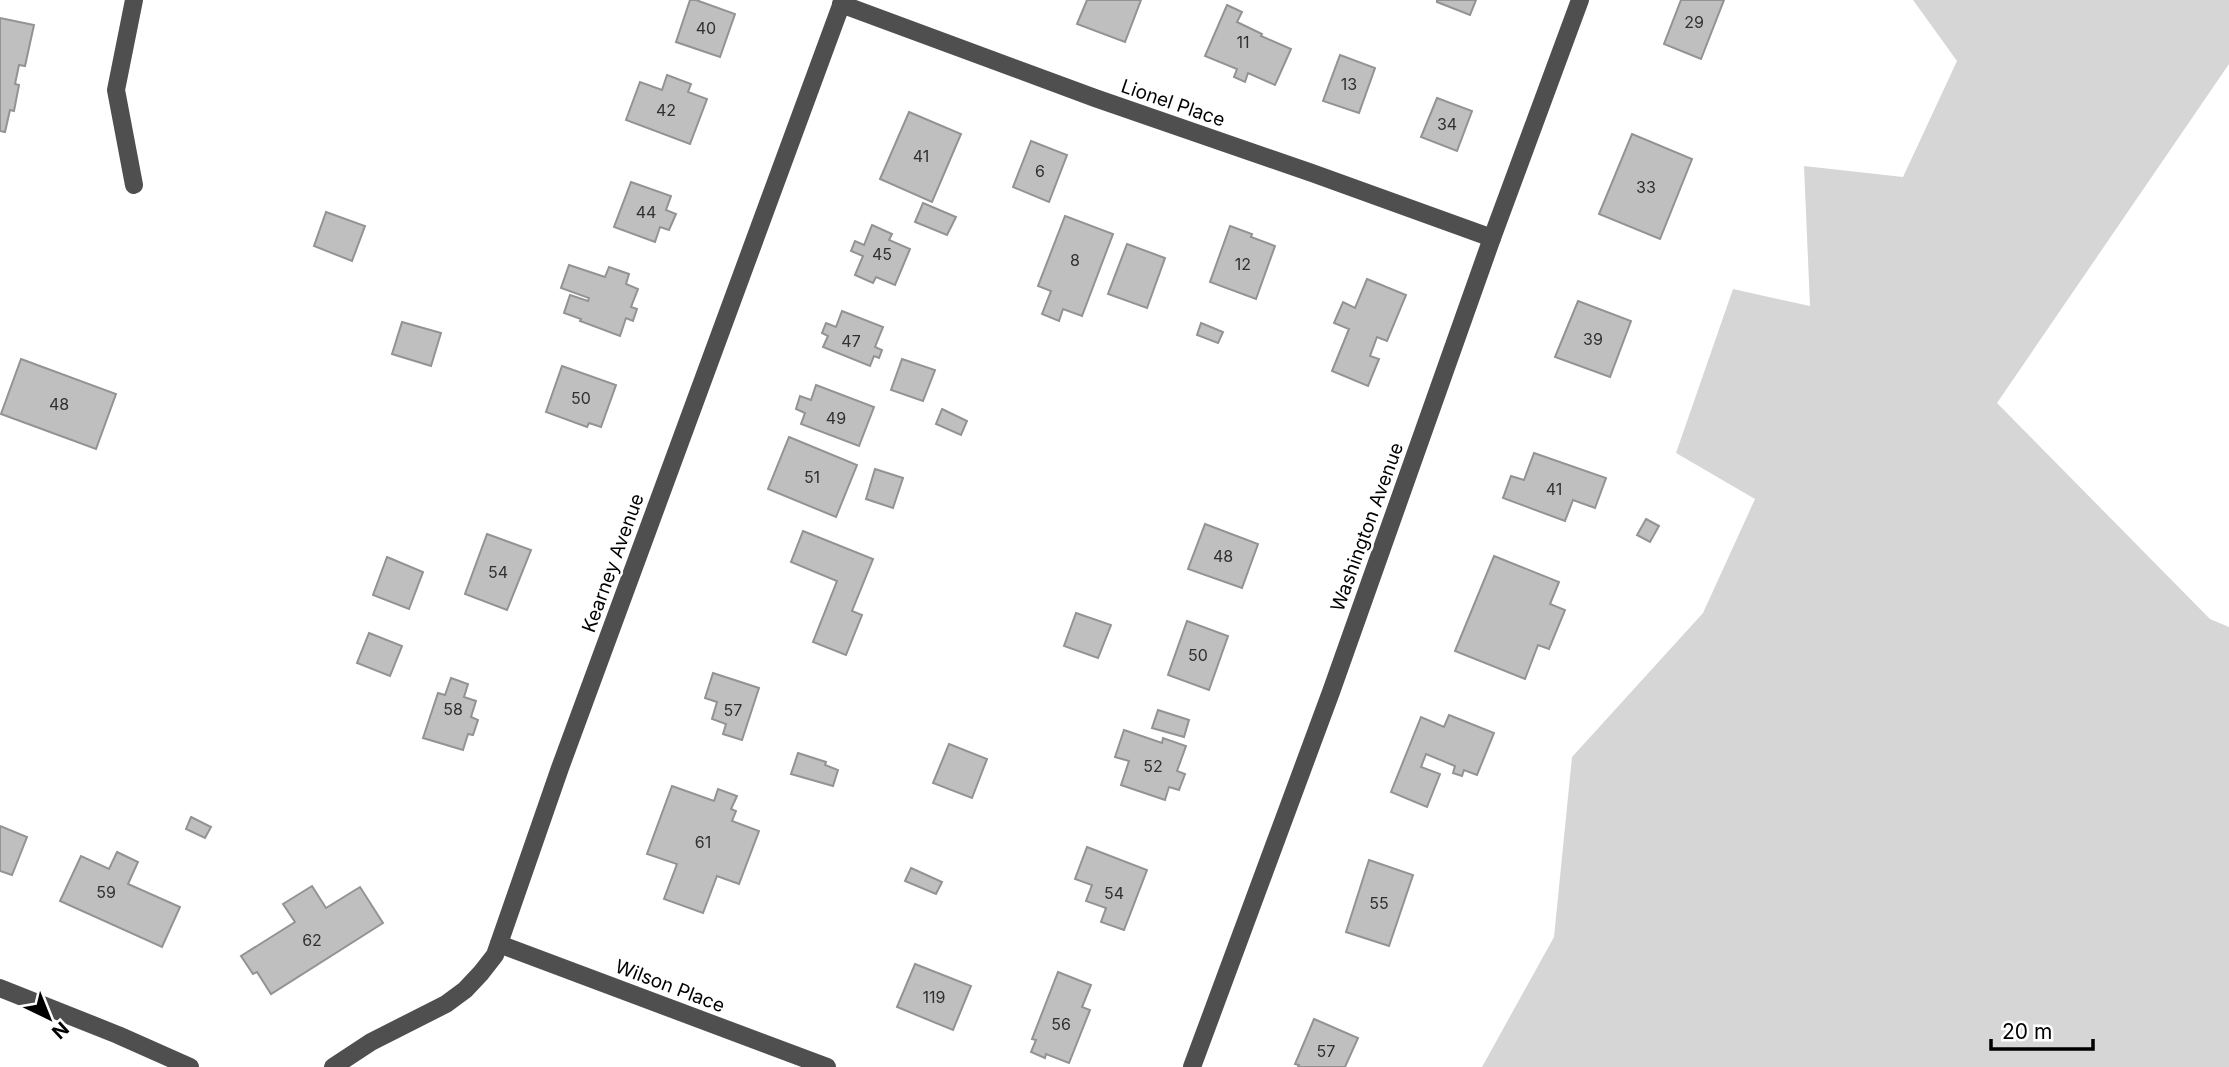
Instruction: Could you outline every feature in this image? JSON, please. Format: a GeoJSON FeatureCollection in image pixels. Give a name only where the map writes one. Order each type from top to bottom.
{"type":"FeatureCollection","features":[{"type":"Feature","properties":{"kind":"street"},"geometry":{"type":"LineString","coordinates":[[134,0],[116,90],[134,185]]}},
{"type":"Feature","properties":{"kind":"street","name":"Washington Avenue"},"geometry":{"type":"LineString","coordinates":[[1192,1067],[1331,692],[1580,0]]}},
{"type":"Feature","properties":{"kind":"street","name":"Lionel Place"},"geometry":{"type":"LineString","coordinates":[[842,2],[1095,98],[1492,239]]}},
{"type":"Feature","properties":{"kind":"street","name":"Kearney Avenue"},"geometry":{"type":"LineString","coordinates":[[333,1067],[371,1042],[446,1004],[481,974],[495,954],[560,768],[842,2]]}},
{"type":"Feature","properties":{"kind":"street","name":"Wilson Place"},"geometry":{"type":"LineString","coordinates":[[499,944],[827,1067]]}},
{"type":"Feature","properties":{"kind":"street"},"geometry":{"type":"LineString","coordinates":[[0,988],[190,1067]]}},
{"type":"Feature","properties":{"kind":"shaded area"},"geometry":{"type":"Polygon","coordinates":[[[1913,0],[2229,0],[2229,64],[1997,403],[2210,619],[2229,627],[2229,1067],[1482,1067],[1554,937],[1572,757],[1703,613],[1755,499],[1676,453],[1733,289],[1810,306],[1804,166],[1903,177],[1957,61],[1913,0]]]}},
{"type":"Feature","properties":{"kind":"building"},"geometry":{"type":"Polygon","coordinates":[[[690,0],[735,14],[720,57],[676,42],[690,0]]]}},
{"type":"Feature","properties":{"kind":"building"},"geometry":{"type":"Polygon","coordinates":[[[1087,0],[1141,0],[1125,42],[1077,24],[1087,0]]]}},
{"type":"Feature","properties":{"kind":"building"},"geometry":{"type":"Polygon","coordinates":[[[1437,0],[1476,0],[1470,15],[1437,0]]]}},
{"type":"Feature","properties":{"kind":"building"},"geometry":{"type":"Polygon","coordinates":[[[1681,0],[1724,0],[1701,59],[1664,44],[1681,0]]]}},
{"type":"Feature","properties":{"kind":"building"},"geometry":{"type":"Polygon","coordinates":[[[1227,5],[1242,12],[1237,22],[1291,49],[1275,85],[1248,73],[1245,82],[1234,77],[1237,69],[1205,56],[1227,5]]]}},
{"type":"Feature","properties":{"kind":"building"},"geometry":{"type":"Polygon","coordinates":[[[0,18],[34,25],[25,66],[19,65],[15,84],[19,85],[14,111],[10,110],[5,132],[0,131],[0,18]]]}},
{"type":"Feature","properties":{"kind":"building"},"geometry":{"type":"Polygon","coordinates":[[[1340,55],[1375,68],[1359,113],[1323,101],[1340,55]]]}},
{"type":"Feature","properties":{"kind":"building"},"geometry":{"type":"Polygon","coordinates":[[[667,75],[691,84],[688,92],[707,99],[690,144],[626,120],[640,82],[662,90],[667,75]]]}},
{"type":"Feature","properties":{"kind":"building"},"geometry":{"type":"Polygon","coordinates":[[[1437,98],[1472,111],[1457,151],[1421,137],[1437,98]]]}},
{"type":"Feature","properties":{"kind":"building"},"geometry":{"type":"Polygon","coordinates":[[[909,112],[961,134],[932,202],[880,179],[909,112]]]}},
{"type":"Feature","properties":{"kind":"building"},"geometry":{"type":"Polygon","coordinates":[[[1632,134],[1692,159],[1660,239],[1599,214],[1632,134]]]}},
{"type":"Feature","properties":{"kind":"building"},"geometry":{"type":"Polygon","coordinates":[[[1031,141],[1067,155],[1049,202],[1013,187],[1031,141]]]}},
{"type":"Feature","properties":{"kind":"building"},"geometry":{"type":"Polygon","coordinates":[[[631,182],[671,196],[666,210],[676,214],[669,230],[660,227],[655,242],[614,227],[631,182]]]}},
{"type":"Feature","properties":{"kind":"building"},"geometry":{"type":"Polygon","coordinates":[[[923,203],[956,217],[947,235],[915,222],[923,203]]]}},
{"type":"Feature","properties":{"kind":"building"},"geometry":{"type":"Polygon","coordinates":[[[326,212],[365,226],[352,261],[314,246],[326,212]]]}},
{"type":"Feature","properties":{"kind":"building"},"geometry":{"type":"Polygon","coordinates":[[[1065,216],[1113,234],[1082,316],[1063,309],[1059,321],[1042,314],[1051,291],[1038,286],[1065,216]]]}},
{"type":"Feature","properties":{"kind":"building"},"geometry":{"type":"Polygon","coordinates":[[[872,225],[892,234],[889,240],[910,249],[895,285],[876,277],[873,283],[855,275],[863,256],[851,251],[855,241],[864,245],[872,225]]]}},
{"type":"Feature","properties":{"kind":"building"},"geometry":{"type":"Polygon","coordinates":[[[1230,226],[1275,246],[1256,299],[1210,282],[1230,226]]]}},
{"type":"Feature","properties":{"kind":"building"},"geometry":{"type":"Polygon","coordinates":[[[1127,244],[1165,258],[1147,308],[1108,294],[1127,244]]]}},
{"type":"Feature","properties":{"kind":"building"},"geometry":{"type":"Polygon","coordinates":[[[569,265],[605,277],[609,267],[629,274],[626,284],[638,289],[631,307],[637,309],[633,321],[626,318],[620,336],[564,313],[570,295],[588,301],[589,298],[561,288],[569,265]]]}},
{"type":"Feature","properties":{"kind":"building"},"geometry":{"type":"Polygon","coordinates":[[[1367,279],[1406,295],[1387,341],[1377,337],[1370,356],[1379,359],[1368,386],[1332,371],[1349,329],[1334,323],[1343,302],[1355,308],[1367,279]]]}},
{"type":"Feature","properties":{"kind":"building"},"geometry":{"type":"Polygon","coordinates":[[[1578,301],[1631,321],[1610,377],[1555,357],[1578,301]]]}},
{"type":"Feature","properties":{"kind":"building"},"geometry":{"type":"Polygon","coordinates":[[[842,311],[883,327],[875,347],[882,350],[879,358],[874,356],[870,366],[823,347],[828,336],[822,333],[826,323],[836,327],[842,311]]]}},
{"type":"Feature","properties":{"kind":"building"},"geometry":{"type":"Polygon","coordinates":[[[402,322],[441,333],[431,366],[392,354],[402,322]]]}},
{"type":"Feature","properties":{"kind":"building"},"geometry":{"type":"Polygon","coordinates":[[[1201,323],[1223,332],[1218,343],[1197,335],[1201,323]]]}},
{"type":"Feature","properties":{"kind":"building"},"geometry":{"type":"Polygon","coordinates":[[[21,359],[116,394],[96,449],[1,414],[21,359]]]}},
{"type":"Feature","properties":{"kind":"building"},"geometry":{"type":"Polygon","coordinates":[[[902,359],[935,370],[923,401],[891,390],[902,359]]]}},
{"type":"Feature","properties":{"kind":"building"},"geometry":{"type":"Polygon","coordinates":[[[562,366],[616,385],[601,427],[589,423],[587,427],[546,412],[562,366]]]}},
{"type":"Feature","properties":{"kind":"building"},"geometry":{"type":"Polygon","coordinates":[[[816,385],[874,407],[859,446],[801,424],[805,413],[796,409],[800,396],[811,400],[816,385]]]}},
{"type":"Feature","properties":{"kind":"building"},"geometry":{"type":"Polygon","coordinates":[[[942,409],[967,421],[961,435],[936,424],[942,409]]]}},
{"type":"Feature","properties":{"kind":"building"},"geometry":{"type":"Polygon","coordinates":[[[789,437],[857,465],[836,517],[768,489],[789,437]]]}},
{"type":"Feature","properties":{"kind":"building"},"geometry":{"type":"Polygon","coordinates":[[[1534,453],[1606,478],[1595,508],[1573,500],[1565,521],[1503,498],[1511,476],[1524,480],[1534,453]]]}},
{"type":"Feature","properties":{"kind":"building"},"geometry":{"type":"Polygon","coordinates":[[[875,469],[903,478],[893,508],[866,499],[875,469]]]}},
{"type":"Feature","properties":{"kind":"building"},"geometry":{"type":"Polygon","coordinates":[[[1646,519],[1659,526],[1650,542],[1637,535],[1646,519]]]}},
{"type":"Feature","properties":{"kind":"building"},"geometry":{"type":"Polygon","coordinates":[[[1205,524],[1258,544],[1242,588],[1188,569],[1205,524]]]}},
{"type":"Feature","properties":{"kind":"building"},"geometry":{"type":"Polygon","coordinates":[[[803,531],[873,559],[852,611],[862,615],[846,655],[813,642],[837,581],[791,562],[803,531]]]}},
{"type":"Feature","properties":{"kind":"building"},"geometry":{"type":"Polygon","coordinates":[[[487,534],[531,550],[507,610],[465,594],[487,534]]]}},
{"type":"Feature","properties":{"kind":"building"},"geometry":{"type":"Polygon","coordinates":[[[1494,556],[1559,582],[1550,604],[1565,610],[1549,649],[1538,645],[1525,679],[1455,651],[1494,556]]]}},
{"type":"Feature","properties":{"kind":"building"},"geometry":{"type":"Polygon","coordinates":[[[387,557],[423,572],[409,609],[373,595],[387,557]]]}},
{"type":"Feature","properties":{"kind":"building"},"geometry":{"type":"Polygon","coordinates":[[[1076,613],[1111,625],[1098,658],[1064,646],[1076,613]]]}},
{"type":"Feature","properties":{"kind":"building"},"geometry":{"type":"Polygon","coordinates":[[[1187,621],[1228,636],[1209,690],[1168,675],[1187,621]]]}},
{"type":"Feature","properties":{"kind":"building"},"geometry":{"type":"Polygon","coordinates":[[[369,633],[402,646],[390,676],[357,663],[369,633]]]}},
{"type":"Feature","properties":{"kind":"building"},"geometry":{"type":"Polygon","coordinates":[[[713,673],[759,688],[742,740],[723,734],[726,724],[712,719],[717,702],[705,698],[713,673]]]}},
{"type":"Feature","properties":{"kind":"building"},"geometry":{"type":"Polygon","coordinates":[[[451,678],[468,684],[464,697],[476,701],[471,717],[478,720],[473,735],[468,734],[463,750],[423,738],[438,693],[445,695],[451,678]]]}},
{"type":"Feature","properties":{"kind":"building"},"geometry":{"type":"Polygon","coordinates":[[[1158,710],[1189,720],[1184,737],[1152,728],[1158,710]]]}},
{"type":"Feature","properties":{"kind":"building"},"geometry":{"type":"Polygon","coordinates":[[[1449,715],[1494,733],[1477,775],[1464,770],[1462,776],[1453,773],[1455,766],[1426,754],[1421,767],[1440,774],[1427,807],[1391,792],[1421,717],[1444,727],[1449,715]]]}},
{"type":"Feature","properties":{"kind":"building"},"geometry":{"type":"Polygon","coordinates":[[[1124,730],[1162,743],[1163,738],[1186,746],[1177,771],[1185,774],[1179,790],[1169,787],[1165,800],[1121,785],[1129,761],[1115,757],[1124,730]]]}},
{"type":"Feature","properties":{"kind":"building"},"geometry":{"type":"Polygon","coordinates":[[[949,744],[987,759],[972,798],[933,783],[949,744]]]}},
{"type":"Feature","properties":{"kind":"building"},"geometry":{"type":"Polygon","coordinates":[[[798,753],[826,762],[825,765],[838,770],[833,786],[791,774],[798,753]]]}},
{"type":"Feature","properties":{"kind":"building"},"geometry":{"type":"Polygon","coordinates":[[[672,786],[714,801],[718,789],[737,796],[731,809],[736,811],[732,821],[759,831],[739,884],[717,876],[703,913],[664,899],[677,864],[647,854],[672,786]]]}},
{"type":"Feature","properties":{"kind":"building"},"geometry":{"type":"Polygon","coordinates":[[[191,817],[211,827],[205,838],[186,829],[191,817]]]}},
{"type":"Feature","properties":{"kind":"building"},"geometry":{"type":"Polygon","coordinates":[[[0,826],[27,837],[12,875],[0,871],[0,826]]]}},
{"type":"Feature","properties":{"kind":"building"},"geometry":{"type":"Polygon","coordinates":[[[1087,847],[1147,870],[1124,930],[1101,922],[1106,908],[1086,901],[1092,885],[1075,879],[1087,847]]]}},
{"type":"Feature","properties":{"kind":"building"},"geometry":{"type":"Polygon","coordinates":[[[117,852],[138,862],[128,884],[180,907],[162,947],[60,901],[81,856],[109,869],[117,852]]]}},
{"type":"Feature","properties":{"kind":"building"},"geometry":{"type":"Polygon","coordinates":[[[1369,860],[1413,875],[1389,946],[1346,932],[1369,860]]]}},
{"type":"Feature","properties":{"kind":"building"},"geometry":{"type":"Polygon","coordinates":[[[911,868],[942,882],[936,894],[905,881],[911,868]]]}},
{"type":"Feature","properties":{"kind":"building"},"geometry":{"type":"Polygon","coordinates":[[[312,886],[326,908],[360,887],[383,923],[271,994],[257,972],[253,974],[241,956],[295,922],[283,904],[312,886]]]}},
{"type":"Feature","properties":{"kind":"building"},"geometry":{"type":"Polygon","coordinates":[[[915,964],[971,986],[953,1030],[897,1007],[915,964]]]}},
{"type":"Feature","properties":{"kind":"building"},"geometry":{"type":"Polygon","coordinates":[[[1058,972],[1091,985],[1082,1007],[1090,1010],[1069,1063],[1046,1054],[1045,1058],[1031,1052],[1036,1040],[1032,1039],[1058,972]]]}},
{"type":"Feature","properties":{"kind":"building"},"geometry":{"type":"Polygon","coordinates":[[[1314,1019],[1358,1038],[1345,1067],[1298,1067],[1299,1065],[1295,1064],[1314,1019]]]}}]}
